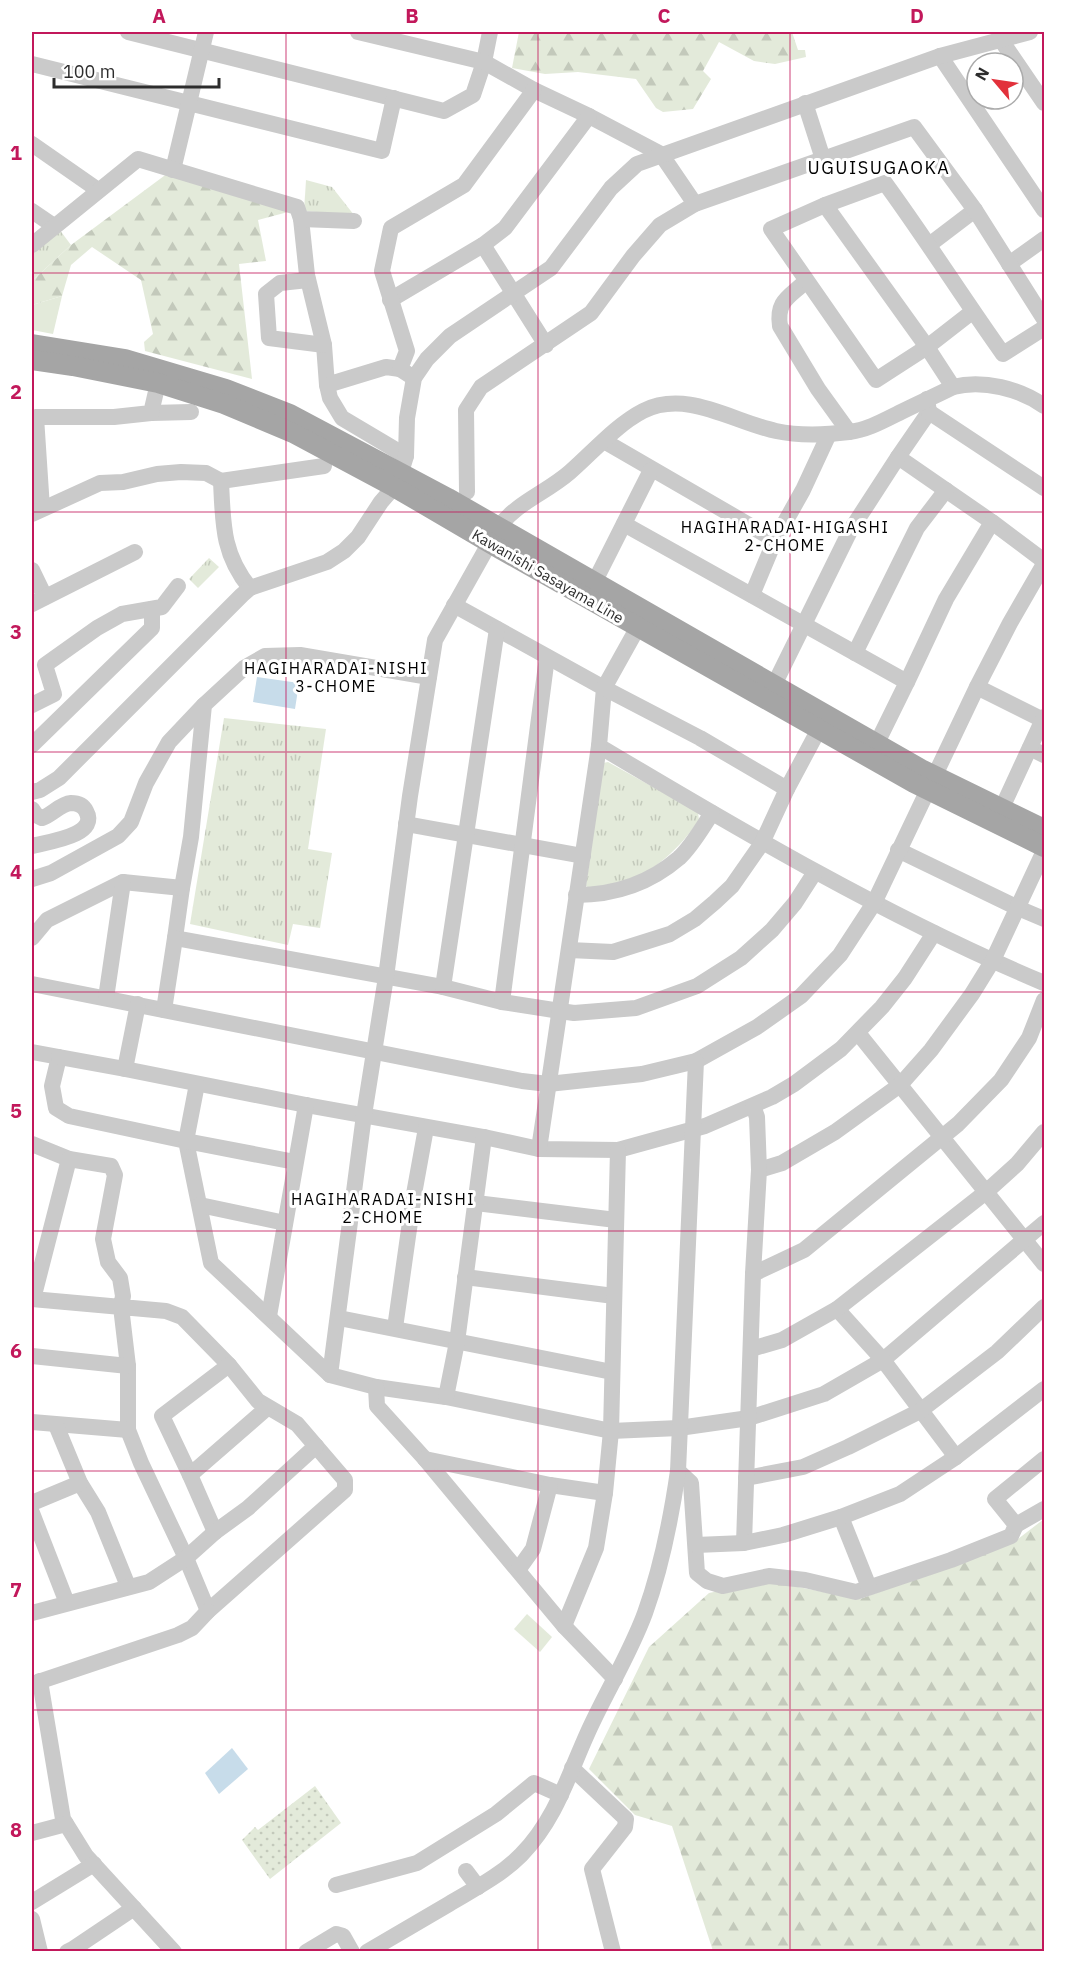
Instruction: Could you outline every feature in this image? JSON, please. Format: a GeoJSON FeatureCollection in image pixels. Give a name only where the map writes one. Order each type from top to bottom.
{"type":"FeatureCollection","features":[{"type":"Feature","properties":{"kind":"main road","name":"Kawanishi Sasayama Line"},"geometry":{"type":"LineString","coordinates":[[32,344],[125,359],[159,376]]}},
{"type":"Feature","properties":{"kind":"main road","name":"Kawanishi Sasayama Line"},"geometry":{"type":"LineString","coordinates":[[32,360],[159,376],[226,389],[290,414],[400,472],[638,627],[819,729],[932,784],[1044,849]]}},
{"type":"Feature","properties":{"kind":"main road","name":"Kawanishi Sasayama Line"},"geometry":{"type":"LineString","coordinates":[[494,535],[594,583],[774,685],[876,745],[932,784],[1044,829]]}},
{"type":"Feature","properties":{"kind":"street"},"geometry":{"type":"LineString","coordinates":[[128,32],[444,111],[473,94],[484,62],[490,32]]}},
{"type":"Feature","properties":{"kind":"street"},"geometry":{"type":"LineString","coordinates":[[173,170],[206,32]]}},
{"type":"Feature","properties":{"kind":"street"},"geometry":{"type":"LineString","coordinates":[[358,32],[484,62],[661,154],[695,204]]}},
{"type":"Feature","properties":{"kind":"street"},"geometry":{"type":"LineString","coordinates":[[407,373],[427,359],[450,336],[551,268],[611,188],[637,164],[940,56],[1030,32]]}},
{"type":"Feature","properties":{"kind":"street"},"geometry":{"type":"LineString","coordinates":[[1001,40],[1044,103]]}},
{"type":"Feature","properties":{"kind":"street"},"geometry":{"type":"LineString","coordinates":[[940,56],[1044,210]]}},
{"type":"Feature","properties":{"kind":"street"},"geometry":{"type":"LineString","coordinates":[[32,64],[382,151],[394,98]]}},
{"type":"Feature","properties":{"kind":"street"},"geometry":{"type":"LineString","coordinates":[[32,792],[40,790],[59,778],[250,588],[327,562],[358,537],[400,472],[407,418],[407,351],[382,271],[392,228],[464,186],[534,90]]}},
{"type":"Feature","properties":{"kind":"street"},"geometry":{"type":"LineString","coordinates":[[805,103],[823,159]]}},
{"type":"Feature","properties":{"kind":"street"},"geometry":{"type":"LineString","coordinates":[[390,300],[483,245],[505,228],[589,116]]}},
{"type":"Feature","properties":{"kind":"street"},"geometry":{"type":"LineString","coordinates":[[467,492],[466,410],[481,387],[591,313],[633,256],[660,225],[695,204],[914,127],[975,210],[1044,319]]}},
{"type":"Feature","properties":{"kind":"street"},"geometry":{"type":"LineString","coordinates":[[32,144],[98,190]]}},
{"type":"Feature","properties":{"kind":"street"},"geometry":{"type":"LineString","coordinates":[[32,244],[138,159],[297,207],[301,219],[308,280],[324,345],[330,398],[342,418],[400,472]]}},
{"type":"Feature","properties":{"kind":"street"},"geometry":{"type":"LineString","coordinates":[[972,312],[927,347],[876,380],[771,229],[825,205],[885,183],[1002,354],[1044,328]]}},
{"type":"Feature","properties":{"kind":"street"},"geometry":{"type":"LineString","coordinates":[[825,205],[953,387]]}},
{"type":"Feature","properties":{"kind":"street"},"geometry":{"type":"LineString","coordinates":[[929,245],[975,210]]}},
{"type":"Feature","properties":{"kind":"street"},"geometry":{"type":"LineString","coordinates":[[32,211],[54,226]]}},
{"type":"Feature","properties":{"kind":"street"},"geometry":{"type":"LineString","coordinates":[[301,219],[354,221]]}},
{"type":"Feature","properties":{"kind":"street"},"geometry":{"type":"LineString","coordinates":[[1009,264],[1044,239]]}},
{"type":"Feature","properties":{"kind":"street"},"geometry":{"type":"LineString","coordinates":[[483,245],[546,345]]}},
{"type":"Feature","properties":{"kind":"street"},"geometry":{"type":"LineString","coordinates":[[308,280],[280,283],[266,294],[269,338],[324,345]]}},
{"type":"Feature","properties":{"kind":"street"},"geometry":{"type":"LineString","coordinates":[[807,281],[785,298],[779,316],[780,326],[818,389],[849,432]]}},
{"type":"Feature","properties":{"kind":"street"},"geometry":{"type":"LineString","coordinates":[[327,385],[386,367],[407,373]]}},
{"type":"Feature","properties":{"kind":"street"},"geometry":{"type":"LineString","coordinates":[[151,413],[159,376]]}},
{"type":"Feature","properties":{"kind":"street"},"geometry":{"type":"LineString","coordinates":[[330,1375],[373,1052],[435,640],[507,516],[525,501],[555,485],[629,419],[667,403],[709,409],[776,431],[812,434],[864,430],[928,406],[953,387],[966,384],[980,384],[1011,390],[1044,406]]}},
{"type":"Feature","properties":{"kind":"street"},"geometry":{"type":"LineString","coordinates":[[774,685],[850,531],[898,458],[928,406]]}},
{"type":"Feature","properties":{"kind":"street"},"geometry":{"type":"LineString","coordinates":[[928,406],[1044,488]]}},
{"type":"Feature","properties":{"kind":"street"},"geometry":{"type":"LineString","coordinates":[[191,412],[114,417],[36,417],[37,511],[100,483],[123,482],[156,474],[206,472],[221,481],[324,466]]}},
{"type":"Feature","properties":{"kind":"street"},"geometry":{"type":"LineString","coordinates":[[752,595],[775,540],[803,490],[829,434]]}},
{"type":"Feature","properties":{"kind":"street"},"geometry":{"type":"LineString","coordinates":[[604,441],[775,540]]}},
{"type":"Feature","properties":{"kind":"street"},"geometry":{"type":"LineString","coordinates":[[32,984],[522,1081],[548,1084],[642,1074],[696,1061],[757,1027],[801,996],[840,955],[874,903],[977,687],[1044,562],[992,522],[898,458]]}},
{"type":"Feature","properties":{"kind":"street"},"geometry":{"type":"LineString","coordinates":[[594,583],[651,470]]}},
{"type":"Feature","properties":{"kind":"street"},"geometry":{"type":"LineString","coordinates":[[221,481],[224,536],[238,573],[250,588]]}},
{"type":"Feature","properties":{"kind":"street"},"geometry":{"type":"LineString","coordinates":[[855,653],[917,528],[946,490]]}},
{"type":"Feature","properties":{"kind":"street"},"geometry":{"type":"LineString","coordinates":[[876,745],[946,599],[992,522]]}},
{"type":"Feature","properties":{"kind":"street"},"geometry":{"type":"LineString","coordinates":[[624,524],[907,682]]}},
{"type":"Feature","properties":{"kind":"street"},"geometry":{"type":"LineString","coordinates":[[32,570],[38,601],[135,552]]}},
{"type":"Feature","properties":{"kind":"street"},"geometry":{"type":"LineString","coordinates":[[32,705],[54,694],[45,665],[87,634],[122,614],[162,607],[178,586]]}},
{"type":"Feature","properties":{"kind":"street"},"geometry":{"type":"LineString","coordinates":[[454,605],[700,738],[787,789]]}},
{"type":"Feature","properties":{"kind":"street"},"geometry":{"type":"LineString","coordinates":[[32,744],[152,628],[152,609]]}},
{"type":"Feature","properties":{"kind":"street"},"geometry":{"type":"LineString","coordinates":[[539,1149],[599,746],[604,688],[638,627]]}},
{"type":"Feature","properties":{"kind":"street"},"geometry":{"type":"LineString","coordinates":[[443,987],[497,629]]}},
{"type":"Feature","properties":{"kind":"street"},"geometry":{"type":"LineString","coordinates":[[32,879],[51,873],[118,836],[131,822],[146,783],[169,742],[244,668],[265,656],[300,655],[429,677]]}},
{"type":"Feature","properties":{"kind":"street"},"geometry":{"type":"LineString","coordinates":[[502,1002],[547,657]]}},
{"type":"Feature","properties":{"kind":"street"},"geometry":{"type":"LineString","coordinates":[[977,687],[1044,719],[1037,751],[1001,810]]}},
{"type":"Feature","properties":{"kind":"street"},"geometry":{"type":"LineString","coordinates":[[164,1010],[191,837],[204,705]]}},
{"type":"Feature","properties":{"kind":"street"},"geometry":{"type":"LineString","coordinates":[[569,950],[613,952],[670,934],[695,919],[732,886],[762,843],[819,729]]}},
{"type":"Feature","properties":{"kind":"street"},"geometry":{"type":"LineString","coordinates":[[599,746],[815,872],[934,933],[1044,983]]}},
{"type":"Feature","properties":{"kind":"street"},"geometry":{"type":"LineString","coordinates":[[32,809],[42,818],[68,803],[77,803],[83,806],[88,813],[88,821],[84,830],[73,836],[32,846]]}},
{"type":"Feature","properties":{"kind":"street"},"geometry":{"type":"LineString","coordinates":[[576,895],[613,892],[636,884],[660,871],[679,857],[712,813]]}},
{"type":"Feature","properties":{"kind":"street"},"geometry":{"type":"LineString","coordinates":[[406,824],[583,856]]}},
{"type":"Feature","properties":{"kind":"street"},"geometry":{"type":"LineString","coordinates":[[759,1170],[782,1163],[835,1132],[900,1085],[952,1023],[993,960],[1044,849]]}},
{"type":"Feature","properties":{"kind":"street"},"geometry":{"type":"LineString","coordinates":[[898,850],[1044,919]]}},
{"type":"Feature","properties":{"kind":"street"},"geometry":{"type":"LineString","coordinates":[[175,938],[443,987],[502,1002],[560,1011],[574,1013],[636,1008],[697,986],[741,957],[772,930],[795,903],[815,872]]}},
{"type":"Feature","properties":{"kind":"street"},"geometry":{"type":"LineString","coordinates":[[32,938],[47,920],[123,882],[182,888]]}},
{"type":"Feature","properties":{"kind":"street"},"geometry":{"type":"LineString","coordinates":[[106,998],[123,882]]}},
{"type":"Feature","properties":{"kind":"street"},"geometry":{"type":"LineString","coordinates":[[32,1052],[539,1149],[618,1150],[692,1131],[753,1106],[794,1084],[858,1033],[905,978],[934,933]]}},
{"type":"Feature","properties":{"kind":"street"},"geometry":{"type":"LineString","coordinates":[[753,1274],[804,1250],[958,1124],[1001,1080],[1029,1038],[1044,1000]]}},
{"type":"Feature","properties":{"kind":"street"},"geometry":{"type":"LineString","coordinates":[[125,1068],[138,1004]]}},
{"type":"Feature","properties":{"kind":"street"},"geometry":{"type":"LineString","coordinates":[[858,1033],[1044,1264]]}},
{"type":"Feature","properties":{"kind":"street"},"geometry":{"type":"LineString","coordinates":[[59,1058],[52,1086],[56,1108],[69,1116],[295,1162]]}},
{"type":"Feature","properties":{"kind":"street"},"geometry":{"type":"LineString","coordinates":[[367,1952],[501,1873],[521,1855],[553,1813],[588,1730],[615,1679],[644,1615],[659,1569],[670,1522],[678,1471],[696,1061]]}},
{"type":"Feature","properties":{"kind":"street"},"geometry":{"type":"LineString","coordinates":[[197,1084],[186,1141],[211,1263],[330,1375],[376,1387],[446,1397],[611,1431],[680,1428],[749,1418],[824,1394],[883,1360],[1044,1223]]}},
{"type":"Feature","properties":{"kind":"street"},"geometry":{"type":"LineString","coordinates":[[268,1316],[306,1105]]}},
{"type":"Feature","properties":{"kind":"street"},"geometry":{"type":"LineString","coordinates":[[744,1543],[753,1274],[759,1170],[757,1117],[753,1106]]}},
{"type":"Feature","properties":{"kind":"street"},"geometry":{"type":"LineString","coordinates":[[395,1328],[426,1128]]}},
{"type":"Feature","properties":{"kind":"street"},"geometry":{"type":"LineString","coordinates":[[751,1349],[782,1340],[837,1309],[986,1192],[1017,1164],[1044,1132]]}},
{"type":"Feature","properties":{"kind":"street"},"geometry":{"type":"LineString","coordinates":[[446,1397],[457,1342],[484,1137]]}},
{"type":"Feature","properties":{"kind":"street"},"geometry":{"type":"LineString","coordinates":[[32,1144],[69,1159],[111,1166],[115,1175],[103,1239],[108,1262],[120,1278],[123,1296],[121,1307],[128,1366],[129,1430],[141,1463],[186,1558],[208,1611]]}},
{"type":"Feature","properties":{"kind":"street"},"geometry":{"type":"LineString","coordinates":[[564,1626],[596,1548],[605,1493],[611,1431],[618,1150]]}},
{"type":"Feature","properties":{"kind":"street"},"geometry":{"type":"LineString","coordinates":[[69,1159],[32,1299],[166,1311],[182,1317],[229,1365],[258,1401],[297,1424],[345,1480],[345,1490],[208,1611],[192,1628],[178,1635],[36,1682],[63,1819],[86,1856],[170,1950]]}},
{"type":"Feature","properties":{"kind":"street"},"geometry":{"type":"LineString","coordinates":[[476,1203],[616,1220]]}},
{"type":"Feature","properties":{"kind":"street"},"geometry":{"type":"LineString","coordinates":[[200,1205],[285,1223]]}},
{"type":"Feature","properties":{"kind":"street"},"geometry":{"type":"LineString","coordinates":[[465,1277],[614,1296]]}},
{"type":"Feature","properties":{"kind":"street"},"geometry":{"type":"LineString","coordinates":[[746,1478],[803,1467],[920,1412],[997,1352],[1044,1307]]}},
{"type":"Feature","properties":{"kind":"street"},"geometry":{"type":"LineString","coordinates":[[837,1309],[883,1360],[956,1457]]}},
{"type":"Feature","properties":{"kind":"street"},"geometry":{"type":"LineString","coordinates":[[339,1318],[612,1372]]}},
{"type":"Feature","properties":{"kind":"street"},"geometry":{"type":"LineString","coordinates":[[32,1356],[128,1366]]}},
{"type":"Feature","properties":{"kind":"street"},"geometry":{"type":"LineString","coordinates":[[215,1532],[162,1416],[229,1365]]}},
{"type":"Feature","properties":{"kind":"street"},"geometry":{"type":"LineString","coordinates":[[376,1387],[377,1406],[425,1459],[564,1626],[615,1679]]}},
{"type":"Feature","properties":{"kind":"street"},"geometry":{"type":"LineString","coordinates":[[696,1545],[744,1543],[783,1535],[842,1517],[900,1494],[956,1457],[1044,1389]]}},
{"type":"Feature","properties":{"kind":"street"},"geometry":{"type":"LineString","coordinates":[[190,1475],[267,1408]]}},
{"type":"Feature","properties":{"kind":"street"},"geometry":{"type":"LineString","coordinates":[[32,1422],[129,1430]]}},
{"type":"Feature","properties":{"kind":"street"},"geometry":{"type":"LineString","coordinates":[[56,1425],[80,1483],[98,1512],[128,1586]]}},
{"type":"Feature","properties":{"kind":"street"},"geometry":{"type":"LineString","coordinates":[[32,1613],[149,1582],[186,1558],[215,1532],[248,1508],[316,1446]]}},
{"type":"Feature","properties":{"kind":"street"},"geometry":{"type":"LineString","coordinates":[[425,1459],[550,1485],[605,1493]]}},
{"type":"Feature","properties":{"kind":"street"},"geometry":{"type":"LineString","coordinates":[[1016,1525],[995,1499],[1044,1459]]}},
{"type":"Feature","properties":{"kind":"street"},"geometry":{"type":"LineString","coordinates":[[678,1471],[691,1483],[697,1573],[707,1581],[723,1586],[769,1576],[805,1580],[856,1592],[951,1560],[1011,1536],[1016,1525],[1044,1509]]}},
{"type":"Feature","properties":{"kind":"street"},"geometry":{"type":"LineString","coordinates":[[32,1503],[80,1483]]}},
{"type":"Feature","properties":{"kind":"street"},"geometry":{"type":"LineString","coordinates":[[518,1570],[533,1549],[550,1485]]}},
{"type":"Feature","properties":{"kind":"street"},"geometry":{"type":"LineString","coordinates":[[32,1514],[66,1603]]}},
{"type":"Feature","properties":{"kind":"street"},"geometry":{"type":"LineString","coordinates":[[842,1517],[869,1587]]}},
{"type":"Feature","properties":{"kind":"street"},"geometry":{"type":"LineString","coordinates":[[572,1768],[626,1819],[625,1827],[592,1869],[613,1952]]}},
{"type":"Feature","properties":{"kind":"street"},"geometry":{"type":"LineString","coordinates":[[336,1885],[417,1863],[496,1814],[534,1783],[561,1795]]}},
{"type":"Feature","properties":{"kind":"street"},"geometry":{"type":"LineString","coordinates":[[32,1833],[66,1824]]}},
{"type":"Feature","properties":{"kind":"street"},"geometry":{"type":"LineString","coordinates":[[32,1902],[94,1864]]}},
{"type":"Feature","properties":{"kind":"street"},"geometry":{"type":"LineString","coordinates":[[466,1871],[478,1887]]}},
{"type":"Feature","properties":{"kind":"street"},"geometry":{"type":"LineString","coordinates":[[67,1952],[134,1908]]}},
{"type":"Feature","properties":{"kind":"street"},"geometry":{"type":"LineString","coordinates":[[32,1919],[40,1952]]}},
{"type":"Feature","properties":{"kind":"street"},"geometry":{"type":"LineString","coordinates":[[306,1952],[336,1934],[343,1936],[352,1952]]}},
{"type":"Feature","properties":{"kind":"green space"},"geometry":{"type":"Polygon","coordinates":[[[519,32],[792,32],[798,50],[805,50],[806,57],[775,64],[754,61],[719,42],[703,71],[711,79],[693,109],[663,112],[656,108],[636,79],[578,72],[545,74],[512,68],[519,32]]]}},
{"type":"Feature","properties":{"kind":"green space"},"geometry":{"type":"Polygon","coordinates":[[[168,173],[288,212],[258,220],[266,261],[239,264],[252,379],[145,351],[144,342],[153,334],[141,280],[92,247],[71,265],[62,296],[32,305],[32,281],[71,245],[168,173]]]}},
{"type":"Feature","properties":{"kind":"green space"},"geometry":{"type":"Polygon","coordinates":[[[306,180],[332,187],[354,215],[304,211],[306,180]]]}},
{"type":"Feature","properties":{"kind":"green space"},"geometry":{"type":"Polygon","coordinates":[[[59,229],[71,245],[32,281],[32,252],[59,229]]]}},
{"type":"Feature","properties":{"kind":"green space"},"geometry":{"type":"Polygon","coordinates":[[[62,296],[53,334],[32,330],[32,305],[62,296]]]}},
{"type":"Feature","properties":{"kind":"green space"},"geometry":{"type":"Polygon","coordinates":[[[209,558],[219,567],[198,588],[189,579],[209,558]]]}},
{"type":"Feature","properties":{"kind":"green space"},"geometry":{"type":"Polygon","coordinates":[[[224,718],[326,729],[308,849],[332,853],[320,928],[293,924],[288,945],[190,924],[224,718]]]}},
{"type":"Feature","properties":{"kind":"green space"},"geometry":{"type":"Polygon","coordinates":[[[608,762],[698,812],[699,820],[675,850],[644,873],[617,884],[589,888],[586,886],[603,763],[608,762]]]}},
{"type":"Feature","properties":{"kind":"green space"},"geometry":{"type":"Polygon","coordinates":[[[1044,1519],[1044,1951],[713,1951],[672,1826],[635,1815],[589,1769],[649,1647],[709,1593],[767,1581],[860,1599],[1014,1542],[1044,1519]]]}},
{"type":"Feature","properties":{"kind":"green space"},"geometry":{"type":"Polygon","coordinates":[[[527,1614],[552,1637],[540,1652],[514,1629],[527,1614]]]}},
{"type":"Feature","properties":{"kind":"green space"},"geometry":{"type":"Polygon","coordinates":[[[315,1786],[341,1823],[270,1879],[242,1840],[255,1827],[258,1830],[315,1786]]]}},
{"type":"Feature","properties":{"kind":"water"},"geometry":{"type":"Polygon","coordinates":[[[257,677],[299,683],[295,709],[253,702],[257,677]]]}},
{"type":"Feature","properties":{"kind":"water"},"geometry":{"type":"Polygon","coordinates":[[[232,1748],[248,1769],[219,1794],[205,1773],[232,1748]]]}},
{"type":"Feature","properties":{"kind":"district","name":"UGUISUGAOKA"},"geometry":{"type":"Point","coordinates":[879,167]}},
{"type":"Feature","properties":{"kind":"district","name":"HAGIHARADAI-HIGASHI 2-CHOME"},"geometry":{"type":"Point","coordinates":[785,536]}},
{"type":"Feature","properties":{"kind":"district","name":"HAGIHARADAI-NISHI 3-CHOME"},"geometry":{"type":"Point","coordinates":[336,677]}},
{"type":"Feature","properties":{"kind":"district","name":"HAGIHARADAI-NISHI 2-CHOME"},"geometry":{"type":"Point","coordinates":[383,1208]}}]}
